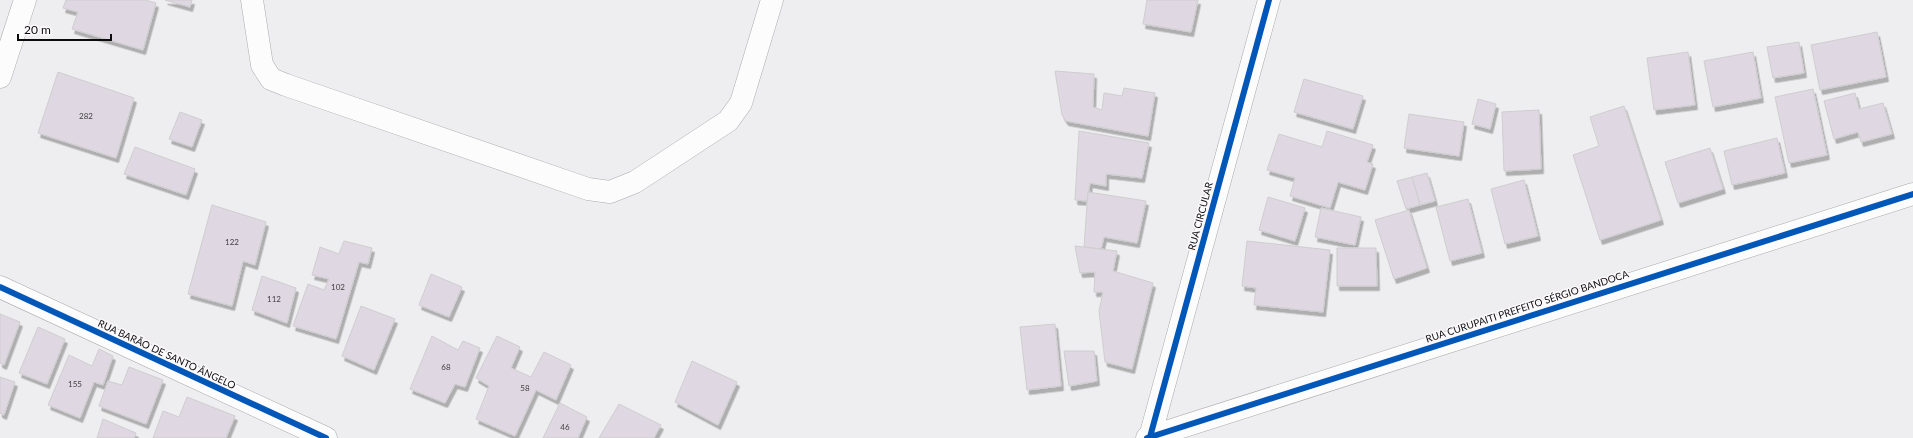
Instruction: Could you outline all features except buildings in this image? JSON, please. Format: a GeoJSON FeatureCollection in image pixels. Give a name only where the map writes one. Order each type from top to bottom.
{"type":"FeatureCollection","features":[{"type":"Feature","properties":{"kind":"street"},"geometry":{"type":"LineString","coordinates":[[0,77],[24,0]]}},
{"type":"Feature","properties":{"kind":"street"},"geometry":{"type":"LineString","coordinates":[[252,0],[262,65],[271,79],[293,88],[588,189],[610,192],[635,182],[728,121],[740,102],[772,0]]}},
{"type":"Feature","properties":{"kind":"street","name":"RUA CIRCULAR"},"geometry":{"type":"LineString","coordinates":[[1149,437],[1269,0]]}},
{"type":"Feature","properties":{"kind":"street","name":"RUA CURUPAITI PREFEITO SÉRGIO BANDOCA"},"geometry":{"type":"LineString","coordinates":[[1149,437],[1913,194]]}},
{"type":"Feature","properties":{"kind":"street","name":"RUA BARÃO DE SANTO ÂNGELO"},"geometry":{"type":"LineString","coordinates":[[0,287],[326,438]]}},
{"type":"Feature","properties":{"kind":"cycle path"},"geometry":{"type":"LineString","coordinates":[[1150,437],[1269,0]]}},
{"type":"Feature","properties":{"kind":"cycle path"},"geometry":{"type":"LineString","coordinates":[[1147,438],[1913,194]]}},
{"type":"Feature","properties":{"kind":"cycle path"},"geometry":{"type":"LineString","coordinates":[[0,287],[326,438]]}}]}
